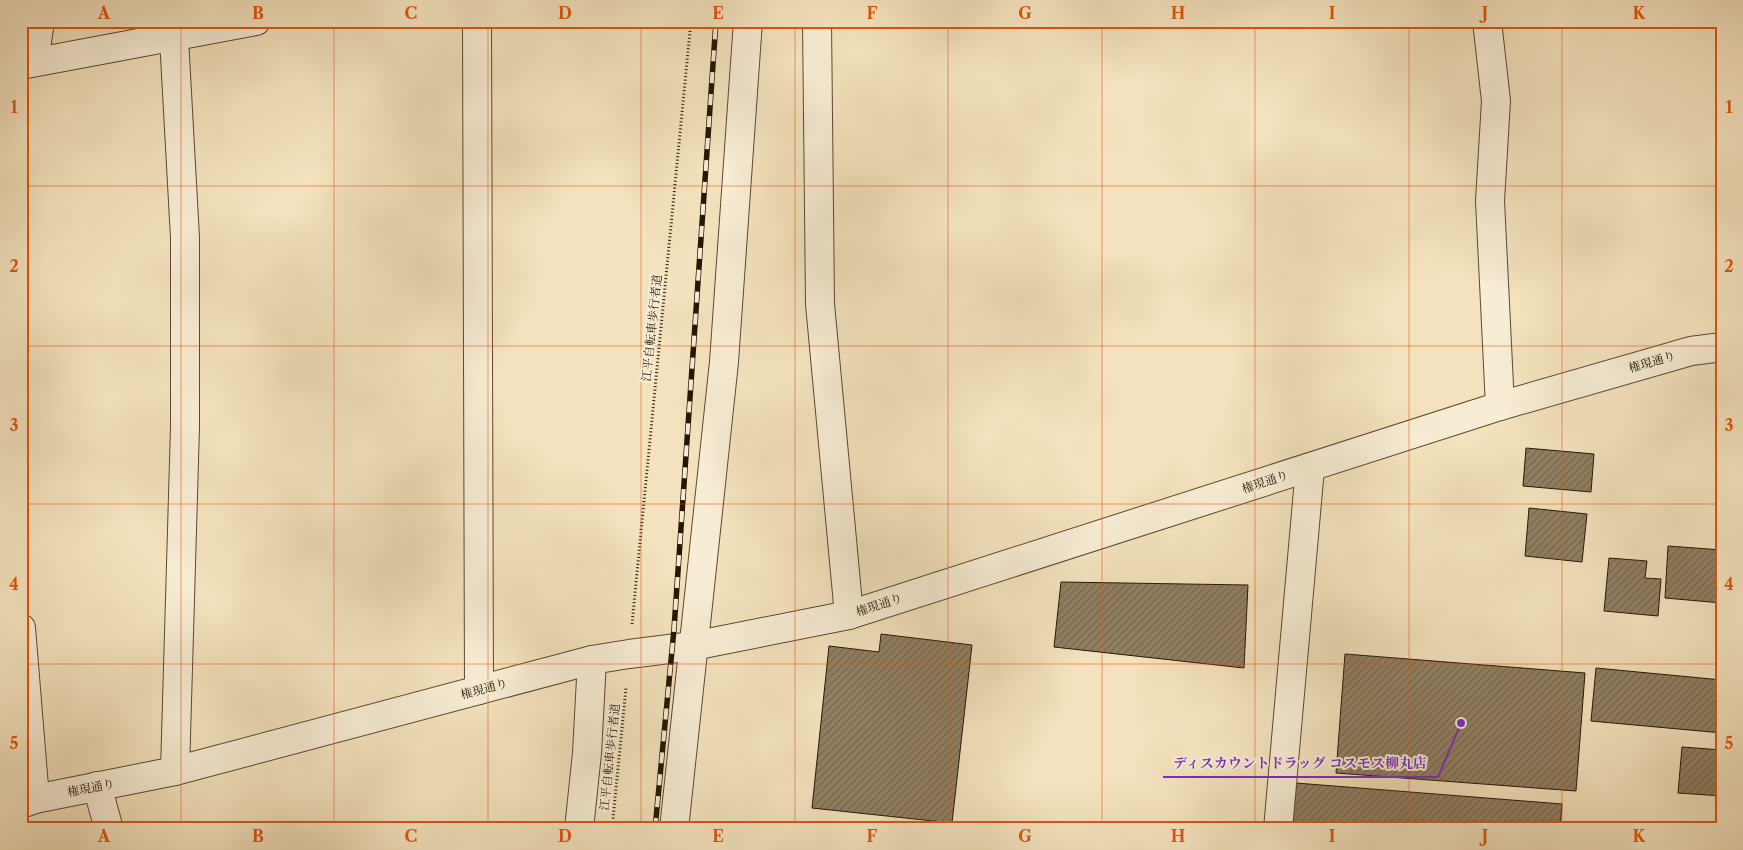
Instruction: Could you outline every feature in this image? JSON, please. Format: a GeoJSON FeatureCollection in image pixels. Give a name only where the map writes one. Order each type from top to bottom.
{"type":"FeatureCollection","features":[{"type":"Feature","properties":{"kind":"street"},"geometry":{"type":"LineString","coordinates":[[40,21],[28,63],[174,38],[256,21]]}},
{"type":"Feature","properties":{"kind":"street"},"geometry":{"type":"LineString","coordinates":[[477,21],[479,690]]}},
{"type":"Feature","properties":{"kind":"street"},"geometry":{"type":"LineString","coordinates":[[674,829],[724,362],[748,21]]}},
{"type":"Feature","properties":{"kind":"street"},"geometry":{"type":"LineString","coordinates":[[817,21],[820,304],[849,615]]}},
{"type":"Feature","properties":{"kind":"street"},"geometry":{"type":"LineString","coordinates":[[1487,21],[1496,101],[1490,201],[1500,406]]}},
{"type":"Feature","properties":{"kind":"street"},"geometry":{"type":"LineString","coordinates":[[174,38],[185,238],[185,427],[175,771]]}},
{"type":"Feature","properties":{"kind":"street","name":"権現通り"},"geometry":{"type":"LineString","coordinates":[[28,801],[175,771],[592,660],[693,646],[849,615],[1500,406],[1691,351],[1722,347]]}},
{"type":"Feature","properties":{"kind":"street"},"geometry":{"type":"LineString","coordinates":[[1278,829],[1310,468]]}},
{"type":"Feature","properties":{"kind":"street"},"geometry":{"type":"LineString","coordinates":[[21,628],[28,801]]}},
{"type":"Feature","properties":{"kind":"street"},"geometry":{"type":"LineString","coordinates":[[579,829],[587,753],[592,660]]}},
{"type":"Feature","properties":{"kind":"street"},"geometry":{"type":"LineString","coordinates":[[97,786],[109,829]]}},
{"type":"Feature","properties":{"kind":"path","name":"江平自転車歩行者道"},"geometry":{"type":"LineString","coordinates":[[632,630],[692,21]]}},
{"type":"Feature","properties":{"kind":"path","name":"江平自転車歩行者道"},"geometry":{"type":"LineString","coordinates":[[612,829],[626,688]]}},
{"type":"Feature","properties":{"kind":"building"},"geometry":{"type":"Polygon","coordinates":[[[1526,448],[1594,454],[1591,492],[1523,486],[1526,448]]]}},
{"type":"Feature","properties":{"kind":"building"},"geometry":{"type":"Polygon","coordinates":[[[1529,508],[1587,514],[1582,562],[1525,556],[1529,508]]]}},
{"type":"Feature","properties":{"kind":"building"},"geometry":{"type":"Polygon","coordinates":[[[1668,546],[1722,550],[1722,603],[1665,598],[1668,546]]]}},
{"type":"Feature","properties":{"kind":"building"},"geometry":{"type":"Polygon","coordinates":[[[1609,558],[1647,561],[1645,578],[1661,579],[1658,616],[1604,611],[1609,558]]]}},
{"type":"Feature","properties":{"kind":"building"},"geometry":{"type":"Polygon","coordinates":[[[1061,582],[1248,585],[1244,668],[1054,647],[1061,582]]]}},
{"type":"Feature","properties":{"kind":"building"},"geometry":{"type":"Polygon","coordinates":[[[881,634],[972,645],[952,823],[812,808],[829,646],[879,652],[881,634]]]}},
{"type":"Feature","properties":{"kind":"building"},"geometry":{"type":"Polygon","coordinates":[[[1345,654],[1585,673],[1576,791],[1336,773],[1345,654]]]}},
{"type":"Feature","properties":{"kind":"building"},"geometry":{"type":"Polygon","coordinates":[[[1596,668],[1722,680],[1722,733],[1591,721],[1596,668]]]}},
{"type":"Feature","properties":{"kind":"building"},"geometry":{"type":"Polygon","coordinates":[[[1682,747],[1722,750],[1722,796],[1678,793],[1682,747]]]}},
{"type":"Feature","properties":{"kind":"building"},"geometry":{"type":"Polygon","coordinates":[[[1296,783],[1562,804],[1560,829],[1292,829],[1296,783]]]}},
{"type":"Feature","properties":{"kind":"building"},"geometry":{"type":"Polygon","coordinates":[[[91,824],[92,829],[73,829],[91,824]]]}},
{"type":"Feature","properties":{"kind":"railway"},"geometry":{"type":"LineString","coordinates":[[655,829],[674,629],[716,21]]}},
{"type":"Feature","properties":{"kind":"place","name":"ディスカウントドラッグ コスモス柳丸店"},"geometry":{"type":"Point","coordinates":[1461,723]}}]}
